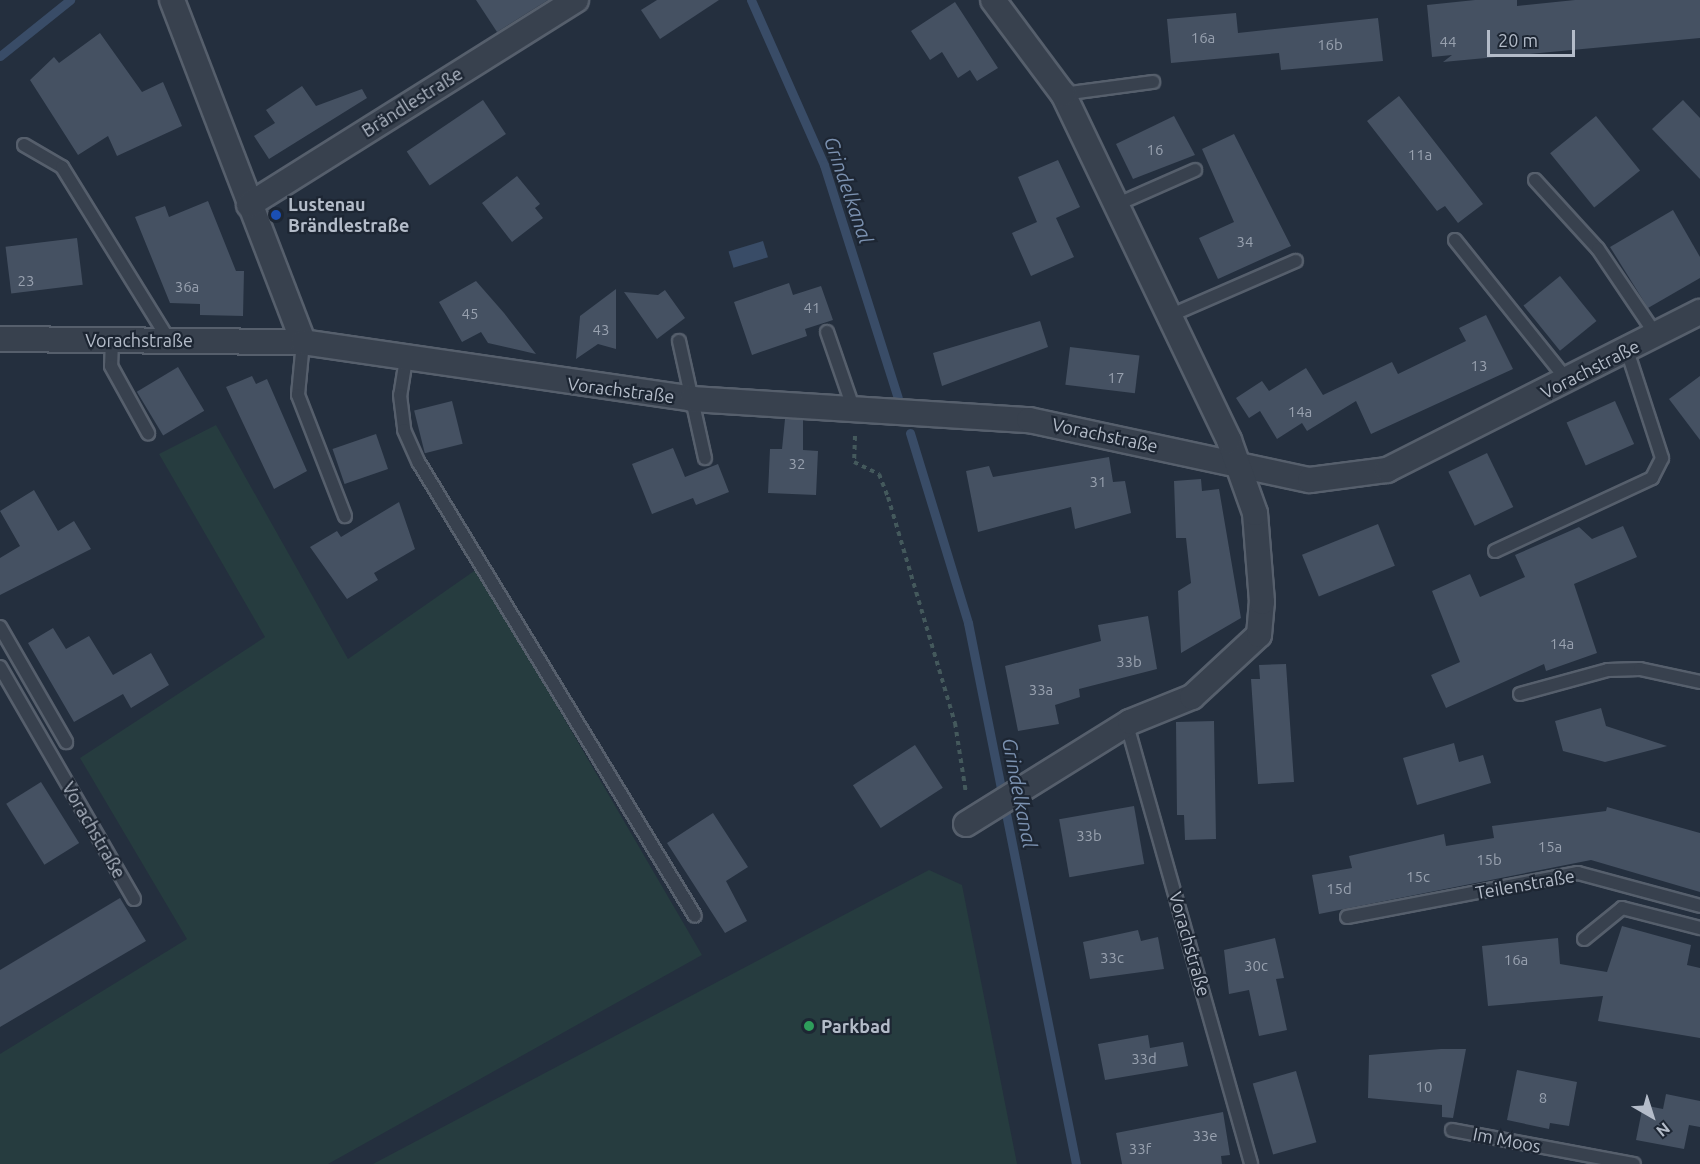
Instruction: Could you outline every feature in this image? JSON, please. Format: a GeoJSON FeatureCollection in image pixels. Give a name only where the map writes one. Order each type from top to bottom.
{"type":"FeatureCollection","features":[{"type":"Feature","properties":{"kind":"street"},"geometry":{"type":"LineString","coordinates":[[172,0],[303,342]]}},
{"type":"Feature","properties":{"kind":"street","name":"Brändlestraße"},"geometry":{"type":"LineString","coordinates":[[249,205],[576,0]]}},
{"type":"Feature","properties":{"kind":"street"},"geometry":{"type":"LineString","coordinates":[[974,818],[1126,725],[1192,697],[1259,635],[1255,513],[1240,465],[1120,204],[1063,94],[993,0]]}},
{"type":"Feature","properties":{"kind":"street","name":"Vorachstraße"},"geometry":{"type":"LineString","coordinates":[[0,339],[303,342],[406,359],[692,399],[855,413],[1072,426],[1310,480],[1388,470],[1700,312]]}},
{"type":"Feature","properties":{"kind":"lane"},"geometry":{"type":"LineString","coordinates":[[1063,94],[1153,82]]}},
{"type":"Feature","properties":{"kind":"lane"},"geometry":{"type":"LineString","coordinates":[[24,145],[62,167],[169,340]]}},
{"type":"Feature","properties":{"kind":"lane"},"geometry":{"type":"LineString","coordinates":[[1120,204],[1195,170]]}},
{"type":"Feature","properties":{"kind":"lane"},"geometry":{"type":"LineString","coordinates":[[1535,180],[1598,249],[1656,335]]}},
{"type":"Feature","properties":{"kind":"lane"},"geometry":{"type":"LineString","coordinates":[[1455,240],[1567,380]]}},
{"type":"Feature","properties":{"kind":"lane"},"geometry":{"type":"LineString","coordinates":[[1172,315],[1296,261]]}},
{"type":"Feature","properties":{"kind":"lane"},"geometry":{"type":"LineString","coordinates":[[827,332],[855,413]]}},
{"type":"Feature","properties":{"kind":"lane"},"geometry":{"type":"LineString","coordinates":[[112,340],[111,366],[148,434]]}},
{"type":"Feature","properties":{"kind":"lane"},"geometry":{"type":"LineString","coordinates":[[679,340],[705,458]]}},
{"type":"Feature","properties":{"kind":"lane"},"geometry":{"type":"LineString","coordinates":[[303,342],[298,395],[345,516]]}},
{"type":"Feature","properties":{"kind":"lane"},"geometry":{"type":"LineString","coordinates":[[1495,551],[1652,478],[1662,458],[1627,350]]}},
{"type":"Feature","properties":{"kind":"lane"},"geometry":{"type":"LineString","coordinates":[[406,359],[400,395],[405,430],[419,464],[694,916]]}},
{"type":"Feature","properties":{"kind":"lane"},"geometry":{"type":"LineString","coordinates":[[0,627],[66,742]]}},
{"type":"Feature","properties":{"kind":"lane","name":"Vorachstraße"},"geometry":{"type":"LineString","coordinates":[[0,667],[134,899]]}},
{"type":"Feature","properties":{"kind":"lane"},"geometry":{"type":"LineString","coordinates":[[1520,694],[1608,670],[1640,669],[1700,682]]}},
{"type":"Feature","properties":{"kind":"lane","name":"Vorachstraße"},"geometry":{"type":"LineString","coordinates":[[1126,725],[1251,1164]]}},
{"type":"Feature","properties":{"kind":"lane","name":"Teilenstraße"},"geometry":{"type":"LineString","coordinates":[[1347,917],[1578,873],[1700,906]]}},
{"type":"Feature","properties":{"kind":"lane"},"geometry":{"type":"LineString","coordinates":[[1584,939],[1622,908],[1700,928]]}},
{"type":"Feature","properties":{"kind":"lane","name":"Im Moos"},"geometry":{"type":"LineString","coordinates":[[1452,1130],[1634,1164]]}},
{"type":"Feature","properties":{"kind":"path"},"geometry":{"type":"LineString","coordinates":[[855,413],[854,462],[879,474],[888,497],[955,723],[966,793],[958,797]]}},
{"type":"Feature","properties":{"kind":"green space"},"geometry":{"type":"Polygon","coordinates":[[[216,425],[348,659],[477,569],[702,955],[328,1164],[0,1164],[0,1054],[187,939],[80,758],[265,637],[159,454],[216,425]]]}},
{"type":"Feature","properties":{"kind":"green space","name":"Parkbad"},"geometry":{"type":"Polygon","coordinates":[[[929,870],[962,885],[1017,1164],[373,1164],[929,870]]]}},
{"type":"Feature","properties":{"kind":"water"},"geometry":{"type":"Polygon","coordinates":[[[763,241],[768,257],[734,268],[729,252],[763,241]]]}},
{"type":"Feature","properties":{"kind":"building"},"geometry":{"type":"Polygon","coordinates":[[[476,0],[548,0],[497,32],[476,0]]]}},
{"type":"Feature","properties":{"kind":"building"},"geometry":{"type":"Polygon","coordinates":[[[657,0],[719,0],[660,39],[641,10],[657,0]]]}},
{"type":"Feature","properties":{"kind":"building"},"geometry":{"type":"Polygon","coordinates":[[[1475,0],[1517,0],[1517,6],[1575,0],[1700,0],[1700,38],[1443,62],[1452,55],[1432,57],[1427,5],[1475,0]]]}},
{"type":"Feature","properties":{"kind":"building"},"geometry":{"type":"Polygon","coordinates":[[[955,2],[998,68],[977,81],[970,70],[958,78],[942,52],[930,60],[911,31],[955,2]]]}},
{"type":"Feature","properties":{"kind":"building"},"geometry":{"type":"Polygon","coordinates":[[[1236,13],[1238,33],[1378,18],[1383,61],[1281,70],[1279,53],[1171,63],[1167,19],[1236,13]]]}},
{"type":"Feature","properties":{"kind":"building"},"geometry":{"type":"Polygon","coordinates":[[[100,33],[142,92],[163,82],[182,126],[117,156],[108,136],[78,155],[30,80],[54,57],[59,63],[100,33]]]}},
{"type":"Feature","properties":{"kind":"building"},"geometry":{"type":"Polygon","coordinates":[[[302,86],[316,106],[362,89],[367,98],[269,159],[254,136],[275,123],[266,110],[302,86]]]}},
{"type":"Feature","properties":{"kind":"building"},"geometry":{"type":"Polygon","coordinates":[[[1399,96],[1483,204],[1458,223],[1445,206],[1437,211],[1367,121],[1399,96]]]}},
{"type":"Feature","properties":{"kind":"building"},"geometry":{"type":"Polygon","coordinates":[[[483,100],[506,134],[430,185],[407,151],[483,100]]]}},
{"type":"Feature","properties":{"kind":"building"},"geometry":{"type":"Polygon","coordinates":[[[1683,100],[1700,118],[1700,179],[1652,129],[1683,100]]]}},
{"type":"Feature","properties":{"kind":"building"},"geometry":{"type":"Polygon","coordinates":[[[1174,116],[1195,155],[1133,179],[1116,144],[1174,116]]]}},
{"type":"Feature","properties":{"kind":"building"},"geometry":{"type":"Polygon","coordinates":[[[1596,116],[1640,170],[1594,208],[1550,153],[1596,116]]]}},
{"type":"Feature","properties":{"kind":"building"},"geometry":{"type":"Polygon","coordinates":[[[1234,134],[1291,246],[1218,279],[1199,238],[1234,222],[1202,149],[1234,134]]]}},
{"type":"Feature","properties":{"kind":"building"},"geometry":{"type":"Polygon","coordinates":[[[1058,160],[1080,207],[1056,218],[1074,257],[1031,276],[1012,233],[1037,222],[1018,177],[1058,160]]]}},
{"type":"Feature","properties":{"kind":"building"},"geometry":{"type":"Polygon","coordinates":[[[517,176],[540,204],[535,208],[543,218],[512,242],[482,203],[517,176]]]}},
{"type":"Feature","properties":{"kind":"building"},"geometry":{"type":"Polygon","coordinates":[[[208,201],[236,271],[244,271],[243,316],[200,315],[200,304],[170,303],[135,217],[165,206],[169,217],[208,201]]]}},
{"type":"Feature","properties":{"kind":"building"},"geometry":{"type":"Polygon","coordinates":[[[1673,210],[1700,257],[1700,278],[1648,308],[1610,247],[1673,210]]]}},
{"type":"Feature","properties":{"kind":"building"},"geometry":{"type":"Polygon","coordinates":[[[77,238],[83,285],[11,293],[6,247],[77,238]]]}},
{"type":"Feature","properties":{"kind":"building"},"geometry":{"type":"Polygon","coordinates":[[[1560,276],[1597,321],[1560,351],[1523,306],[1560,276]]]}},
{"type":"Feature","properties":{"kind":"building"},"geometry":{"type":"Polygon","coordinates":[[[476,281],[536,354],[488,343],[481,332],[462,342],[439,302],[476,281]]]}},
{"type":"Feature","properties":{"kind":"building"},"geometry":{"type":"Polygon","coordinates":[[[789,283],[793,295],[821,286],[833,320],[805,329],[807,336],[752,355],[734,302],[789,283]]]}},
{"type":"Feature","properties":{"kind":"building"},"geometry":{"type":"Polygon","coordinates":[[[616,289],[616,349],[598,344],[576,359],[580,316],[616,289]]]}},
{"type":"Feature","properties":{"kind":"building"},"geometry":{"type":"Polygon","coordinates":[[[665,290],[685,318],[657,339],[624,292],[658,295],[665,290]]]}},
{"type":"Feature","properties":{"kind":"building"},"geometry":{"type":"Polygon","coordinates":[[[1486,315],[1513,369],[1371,434],[1356,401],[1307,431],[1302,423],[1277,439],[1260,411],[1249,418],[1236,398],[1262,381],[1269,391],[1306,368],[1323,395],[1392,362],[1398,374],[1466,341],[1459,328],[1486,315]]]}},
{"type":"Feature","properties":{"kind":"building"},"geometry":{"type":"Polygon","coordinates":[[[1040,321],[1048,347],[942,386],[933,353],[1040,321]]]}},
{"type":"Feature","properties":{"kind":"building"},"geometry":{"type":"Polygon","coordinates":[[[1070,347],[1139,356],[1135,393],[1065,385],[1070,347]]]}},
{"type":"Feature","properties":{"kind":"building"},"geometry":{"type":"Polygon","coordinates":[[[178,367],[204,411],[163,435],[137,392],[178,367]]]}},
{"type":"Feature","properties":{"kind":"building"},"geometry":{"type":"Polygon","coordinates":[[[252,376],[256,384],[267,379],[307,471],[274,489],[226,387],[252,376]]]}},
{"type":"Feature","properties":{"kind":"building"},"geometry":{"type":"Polygon","coordinates":[[[1700,376],[1700,440],[1669,399],[1700,376]]]}},
{"type":"Feature","properties":{"kind":"building"},"geometry":{"type":"Polygon","coordinates":[[[452,401],[463,444],[425,453],[414,410],[452,401]]]}},
{"type":"Feature","properties":{"kind":"building"},"geometry":{"type":"Polygon","coordinates":[[[1615,401],[1634,444],[1586,465],[1567,423],[1615,401]]]}},
{"type":"Feature","properties":{"kind":"building"},"geometry":{"type":"Polygon","coordinates":[[[785,419],[803,420],[803,450],[818,451],[816,495],[768,493],[770,449],[782,449],[785,419]]]}},
{"type":"Feature","properties":{"kind":"building"},"geometry":{"type":"Polygon","coordinates":[[[376,434],[388,469],[345,484],[333,449],[376,434]]]}},
{"type":"Feature","properties":{"kind":"building"},"geometry":{"type":"Polygon","coordinates":[[[673,448],[685,477],[718,464],[729,492],[696,505],[693,498],[652,514],[632,464],[673,448]]]}},
{"type":"Feature","properties":{"kind":"building"},"geometry":{"type":"Polygon","coordinates":[[[1487,453],[1513,507],[1475,526],[1448,472],[1487,453]]]}},
{"type":"Feature","properties":{"kind":"building"},"geometry":{"type":"Polygon","coordinates":[[[1109,457],[1113,482],[1125,481],[1131,513],[1075,529],[1071,507],[978,532],[966,471],[989,466],[993,477],[1109,457]]]}},
{"type":"Feature","properties":{"kind":"building"},"geometry":{"type":"Polygon","coordinates":[[[1201,479],[1202,491],[1219,489],[1241,618],[1181,653],[1178,591],[1191,583],[1186,538],[1176,538],[1174,481],[1201,479]]]}},
{"type":"Feature","properties":{"kind":"building"},"geometry":{"type":"Polygon","coordinates":[[[34,490],[58,531],[74,521],[91,549],[0,595],[0,558],[20,546],[0,511],[34,490]]]}},
{"type":"Feature","properties":{"kind":"building"},"geometry":{"type":"Polygon","coordinates":[[[399,502],[415,549],[374,573],[378,580],[347,599],[310,547],[337,531],[341,537],[399,502]]]}},
{"type":"Feature","properties":{"kind":"building"},"geometry":{"type":"Polygon","coordinates":[[[1378,524],[1395,566],[1319,596],[1302,555],[1378,524]]]}},
{"type":"Feature","properties":{"kind":"building"},"geometry":{"type":"Polygon","coordinates":[[[1623,526],[1637,557],[1574,584],[1597,653],[1546,671],[1544,664],[1446,708],[1431,675],[1460,662],[1432,591],[1470,574],[1480,597],[1525,577],[1515,555],[1579,527],[1592,539],[1623,526]]]}},
{"type":"Feature","properties":{"kind":"building"},"geometry":{"type":"Polygon","coordinates":[[[1148,616],[1157,669],[1079,689],[1080,697],[1055,705],[1059,724],[1018,731],[1005,666],[1101,641],[1098,625],[1148,616]]]}},
{"type":"Feature","properties":{"kind":"building"},"geometry":{"type":"Polygon","coordinates":[[[53,628],[66,649],[89,636],[113,675],[151,653],[169,685],[131,708],[123,694],[74,722],[28,643],[53,628]]]}},
{"type":"Feature","properties":{"kind":"building"},"geometry":{"type":"Polygon","coordinates":[[[1286,664],[1294,782],[1258,784],[1251,679],[1260,679],[1259,665],[1286,664]]]}},
{"type":"Feature","properties":{"kind":"building"},"geometry":{"type":"Polygon","coordinates":[[[1601,708],[1606,726],[1667,746],[1605,762],[1563,751],[1555,721],[1601,708]]]}},
{"type":"Feature","properties":{"kind":"building"},"geometry":{"type":"Polygon","coordinates":[[[1214,721],[1216,839],[1185,840],[1184,815],[1177,815],[1176,722],[1214,721]]]}},
{"type":"Feature","properties":{"kind":"building"},"geometry":{"type":"Polygon","coordinates":[[[1454,743],[1459,762],[1483,755],[1491,783],[1417,805],[1403,758],[1454,743]]]}},
{"type":"Feature","properties":{"kind":"building"},"geometry":{"type":"Polygon","coordinates":[[[915,745],[943,788],[881,828],[853,785],[915,745]]]}},
{"type":"Feature","properties":{"kind":"building"},"geometry":{"type":"Polygon","coordinates":[[[41,782],[79,843],[44,865],[6,804],[41,782]]]}},
{"type":"Feature","properties":{"kind":"building"},"geometry":{"type":"Polygon","coordinates":[[[1134,806],[1144,864],[1069,877],[1059,819],[1134,806]]]}},
{"type":"Feature","properties":{"kind":"building"},"geometry":{"type":"Polygon","coordinates":[[[1607,807],[1700,833],[1700,892],[1591,860],[1319,914],[1312,875],[1352,868],[1349,856],[1444,834],[1446,846],[1494,838],[1492,826],[1606,811],[1607,807]]]}},
{"type":"Feature","properties":{"kind":"building"},"geometry":{"type":"Polygon","coordinates":[[[713,813],[748,867],[726,881],[747,921],[725,933],[667,843],[713,813]]]}},
{"type":"Feature","properties":{"kind":"building"},"geometry":{"type":"Polygon","coordinates":[[[120,898],[146,941],[0,1027],[0,970],[120,898]]]}},
{"type":"Feature","properties":{"kind":"building"},"geometry":{"type":"Polygon","coordinates":[[[1622,926],[1691,945],[1687,965],[1700,968],[1700,1038],[1598,1021],[1603,996],[1488,1006],[1482,946],[1558,938],[1560,964],[1607,972],[1622,926]]]}},
{"type":"Feature","properties":{"kind":"building"},"geometry":{"type":"Polygon","coordinates":[[[1138,930],[1141,941],[1158,937],[1164,969],[1090,979],[1083,942],[1138,930]]]}},
{"type":"Feature","properties":{"kind":"building"},"geometry":{"type":"Polygon","coordinates":[[[1275,938],[1284,978],[1276,979],[1287,1030],[1259,1036],[1249,990],[1229,994],[1224,950],[1275,938]]]}},
{"type":"Feature","properties":{"kind":"building"},"geometry":{"type":"Polygon","coordinates":[[[1148,1035],[1150,1048],[1183,1042],[1188,1066],[1105,1080],[1098,1044],[1148,1035]]]}},
{"type":"Feature","properties":{"kind":"building"},"geometry":{"type":"Polygon","coordinates":[[[1466,1049],[1453,1118],[1442,1117],[1442,1105],[1368,1098],[1369,1055],[1466,1049]]]}},
{"type":"Feature","properties":{"kind":"building"},"geometry":{"type":"Polygon","coordinates":[[[1517,1070],[1577,1082],[1569,1126],[1550,1123],[1549,1129],[1507,1120],[1517,1070]]]}},
{"type":"Feature","properties":{"kind":"building"},"geometry":{"type":"Polygon","coordinates":[[[1296,1071],[1316,1142],[1273,1155],[1253,1083],[1296,1071]]]}},
{"type":"Feature","properties":{"kind":"building"},"geometry":{"type":"Polygon","coordinates":[[[1666,1094],[1700,1101],[1700,1127],[1689,1125],[1684,1149],[1636,1140],[1643,1105],[1663,1109],[1666,1094]]]}},
{"type":"Feature","properties":{"kind":"building"},"geometry":{"type":"Polygon","coordinates":[[[1223,1112],[1230,1155],[1221,1156],[1222,1164],[1122,1164],[1116,1133],[1223,1112]]]}},
{"type":"Feature","properties":{"kind":"waterway"},"geometry":{"type":"LineString","coordinates":[[0,56],[70,0]]}},
{"type":"Feature","properties":{"kind":"waterway","name":"Grindelkanal"},"geometry":{"type":"LineString","coordinates":[[751,0],[824,165],[898,398]]}},
{"type":"Feature","properties":{"kind":"waterway","name":"Grindelkanal"},"geometry":{"type":"LineString","coordinates":[[910,433],[968,623],[1076,1164]]}},
{"type":"Feature","properties":{"kind":"place","name":"Lustenau Brändlestraße"},"geometry":{"type":"Point","coordinates":[276,215]}},
{"type":"Feature","properties":{"kind":"place","name":"Parkbad"},"geometry":{"type":"Point","coordinates":[809,1026]}}]}
